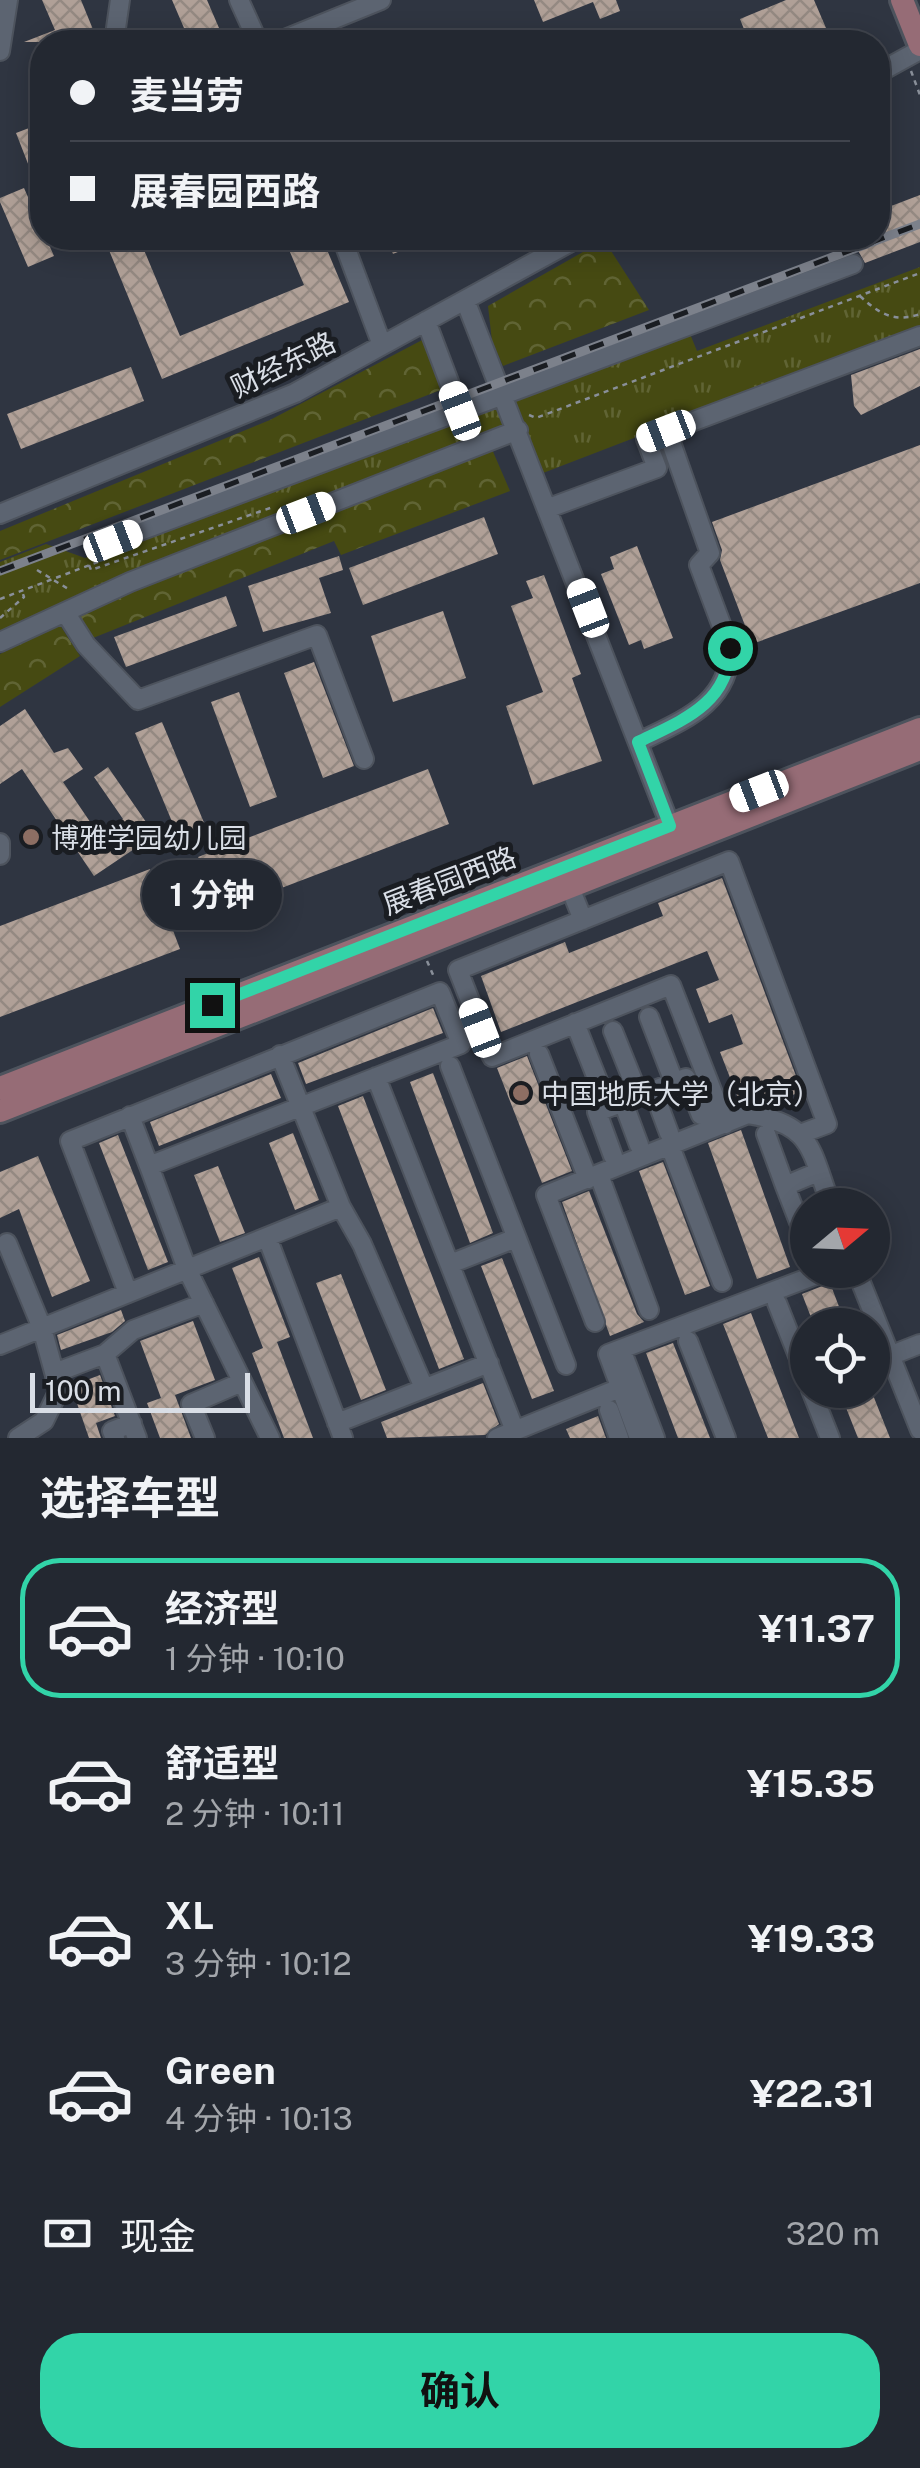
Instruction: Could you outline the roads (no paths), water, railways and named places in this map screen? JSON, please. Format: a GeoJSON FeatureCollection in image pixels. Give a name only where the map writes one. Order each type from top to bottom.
{"type":"FeatureCollection","features":[{"type":"Feature","properties":{"kind":"main road"},"geometry":{"type":"LineString","coordinates":[[902,0],[920,48]]}},
{"type":"Feature","properties":{"kind":"main road","name":"展春园西路"},"geometry":{"type":"LineString","coordinates":[[0,1111],[569,885],[920,729]]}},
{"type":"Feature","properties":{"kind":"main road","name":"展春园西路"},"geometry":{"type":"LineString","coordinates":[[0,1088],[670,826],[697,825],[920,748]]}},
{"type":"Feature","properties":{"kind":"street"},"geometry":{"type":"LineString","coordinates":[[0,51],[8,0]]}},
{"type":"Feature","properties":{"kind":"street"},"geometry":{"type":"LineString","coordinates":[[116,30],[120,0]]}},
{"type":"Feature","properties":{"kind":"street"},"geometry":{"type":"LineString","coordinates":[[240,0],[253,30]]}},
{"type":"Feature","properties":{"kind":"street"},"geometry":{"type":"LineString","coordinates":[[304,30],[381,0]]}},
{"type":"Feature","properties":{"kind":"street"},"geometry":{"type":"LineString","coordinates":[[890,66],[920,48]]}},
{"type":"Feature","properties":{"kind":"street"},"geometry":{"type":"LineString","coordinates":[[346,250],[382,345]]}},
{"type":"Feature","properties":{"kind":"street","name":"财经东路"},"geometry":{"type":"LineString","coordinates":[[0,514],[295,393],[556,250]]}},
{"type":"Feature","properties":{"kind":"street"},"geometry":{"type":"LineString","coordinates":[[113,541],[854,264]]}},
{"type":"Feature","properties":{"kind":"street"},"geometry":{"type":"LineString","coordinates":[[465,300],[670,826]]}},
{"type":"Feature","properties":{"kind":"street"},"geometry":{"type":"LineString","coordinates":[[426,321],[460,411]]}},
{"type":"Feature","properties":{"kind":"street"},"geometry":{"type":"LineString","coordinates":[[549,508],[657,468],[646,439],[920,336]]}},
{"type":"Feature","properties":{"kind":"street"},"geometry":{"type":"LineString","coordinates":[[0,642],[88,601],[518,430]]}},
{"type":"Feature","properties":{"kind":"street"},"geometry":{"type":"LineString","coordinates":[[638,742],[702,712],[712,701],[730,662],[730,648],[700,565],[710,553],[666,431]]}},
{"type":"Feature","properties":{"kind":"street"},"geometry":{"type":"LineString","coordinates":[[65,612],[86,645],[138,700],[317,635],[364,759]]}},
{"type":"Feature","properties":{"kind":"street"},"geometry":{"type":"LineString","coordinates":[[697,825],[713,867]]}},
{"type":"Feature","properties":{"kind":"street"},"geometry":{"type":"LineString","coordinates":[[0,843],[0,855]]}},
{"type":"Feature","properties":{"kind":"street"},"geometry":{"type":"LineString","coordinates":[[722,1116],[671,986],[492,1057],[458,970],[729,861],[827,1124],[803,1133]]}},
{"type":"Feature","properties":{"kind":"street"},"geometry":{"type":"LineString","coordinates":[[569,885],[583,920]]}},
{"type":"Feature","properties":{"kind":"street"},"geometry":{"type":"LineString","coordinates":[[128,1293],[70,1141],[440,992],[461,1044],[149,1166]]}},
{"type":"Feature","properties":{"kind":"street"},"geometry":{"type":"LineString","coordinates":[[648,1016],[674,1082]]}},
{"type":"Feature","properties":{"kind":"street"},"geometry":{"type":"LineString","coordinates":[[576,1023],[600,1086]]}},
{"type":"Feature","properties":{"kind":"street"},"geometry":{"type":"LineString","coordinates":[[613,1030],[638,1096],[669,1140],[722,1282]]}},
{"type":"Feature","properties":{"kind":"street"},"geometry":{"type":"LineString","coordinates":[[539,1054],[649,1310]]}},
{"type":"Feature","properties":{"kind":"street"},"geometry":{"type":"LineString","coordinates":[[280,1055],[341,1207],[362,1244],[424,1388]]}},
{"type":"Feature","properties":{"kind":"street"},"geometry":{"type":"LineString","coordinates":[[450,1066],[566,1364]]}},
{"type":"Feature","properties":{"kind":"street"},"geometry":{"type":"LineString","coordinates":[[376,1077],[488,1363],[524,1432]]}},
{"type":"Feature","properties":{"kind":"street"},"geometry":{"type":"LineString","coordinates":[[613,1156],[597,1112],[686,1078],[701,1115],[776,1118],[803,1133],[824,1188]]}},
{"type":"Feature","properties":{"kind":"street"},"geometry":{"type":"LineString","coordinates":[[638,1096],[639,1146]]}},
{"type":"Feature","properties":{"kind":"street"},"geometry":{"type":"LineString","coordinates":[[130,1116],[187,1269],[270,1438]]}},
{"type":"Feature","properties":{"kind":"street"},"geometry":{"type":"LineString","coordinates":[[595,1322],[546,1195],[722,1116]]}},
{"type":"Feature","properties":{"kind":"street"},"geometry":{"type":"LineString","coordinates":[[766,1134],[790,1199]]}},
{"type":"Feature","properties":{"kind":"street"},"geometry":{"type":"LineString","coordinates":[[785,1186],[818,1172]]}},
{"type":"Feature","properties":{"kind":"street"},"geometry":{"type":"LineString","coordinates":[[0,1345],[341,1207]]}},
{"type":"Feature","properties":{"kind":"street"},"geometry":{"type":"LineString","coordinates":[[267,1237],[340,1430],[424,1388],[488,1363]]}},
{"type":"Feature","properties":{"kind":"street"},"geometry":{"type":"LineString","coordinates":[[450,1264],[516,1238]]}},
{"type":"Feature","properties":{"kind":"street"},"geometry":{"type":"LineString","coordinates":[[0,1436],[16,1438],[32,1432],[54,1408],[59,1390],[42,1328],[7,1243]]}},
{"type":"Feature","properties":{"kind":"street"},"geometry":{"type":"LineString","coordinates":[[639,1438],[608,1354],[790,1285]]}},
{"type":"Feature","properties":{"kind":"street"},"geometry":{"type":"LineString","coordinates":[[864,1288],[920,1430]]}},
{"type":"Feature","properties":{"kind":"street"},"geometry":{"type":"LineString","coordinates":[[57,1372],[105,1354],[132,1330],[204,1303]]}},
{"type":"Feature","properties":{"kind":"street"},"geometry":{"type":"LineString","coordinates":[[777,1303],[790,1336]]}},
{"type":"Feature","properties":{"kind":"street"},"geometry":{"type":"LineString","coordinates":[[688,1342],[726,1438]]}},
{"type":"Feature","properties":{"kind":"street"},"geometry":{"type":"LineString","coordinates":[[892,1355],[920,1344]]}},
{"type":"Feature","properties":{"kind":"street"},"geometry":{"type":"LineString","coordinates":[[105,1354],[134,1431],[112,1431],[115,1438]]}},
{"type":"Feature","properties":{"kind":"street"},"geometry":{"type":"LineString","coordinates":[[624,1357],[655,1438]]}},
{"type":"Feature","properties":{"kind":"street"},"geometry":{"type":"LineString","coordinates":[[205,1438],[191,1404],[242,1382]]}},
{"type":"Feature","properties":{"kind":"street"},"geometry":{"type":"LineString","coordinates":[[497,1438],[524,1432],[620,1388]]}},
{"type":"Feature","properties":{"kind":"street"},"geometry":{"type":"LineString","coordinates":[[818,1408],[830,1438]]}},
{"type":"Feature","properties":{"kind":"street"},"geometry":{"type":"LineString","coordinates":[[609,1410],[620,1438]]}},
{"type":"Feature","properties":{"kind":"railway"},"geometry":{"type":"LineString","coordinates":[[890,235],[920,224]]}},
{"type":"Feature","properties":{"kind":"railway"},"geometry":{"type":"LineString","coordinates":[[0,571],[851,250]]}},
{"type":"Feature","properties":{"kind":"place","name":"博雅学园幼儿园"},"geometry":{"type":"Point","coordinates":[31,837]}},
{"type":"Feature","properties":{"kind":"place","name":"中国地质大学（北京）"},"geometry":{"type":"Point","coordinates":[521,1093]}}]}
